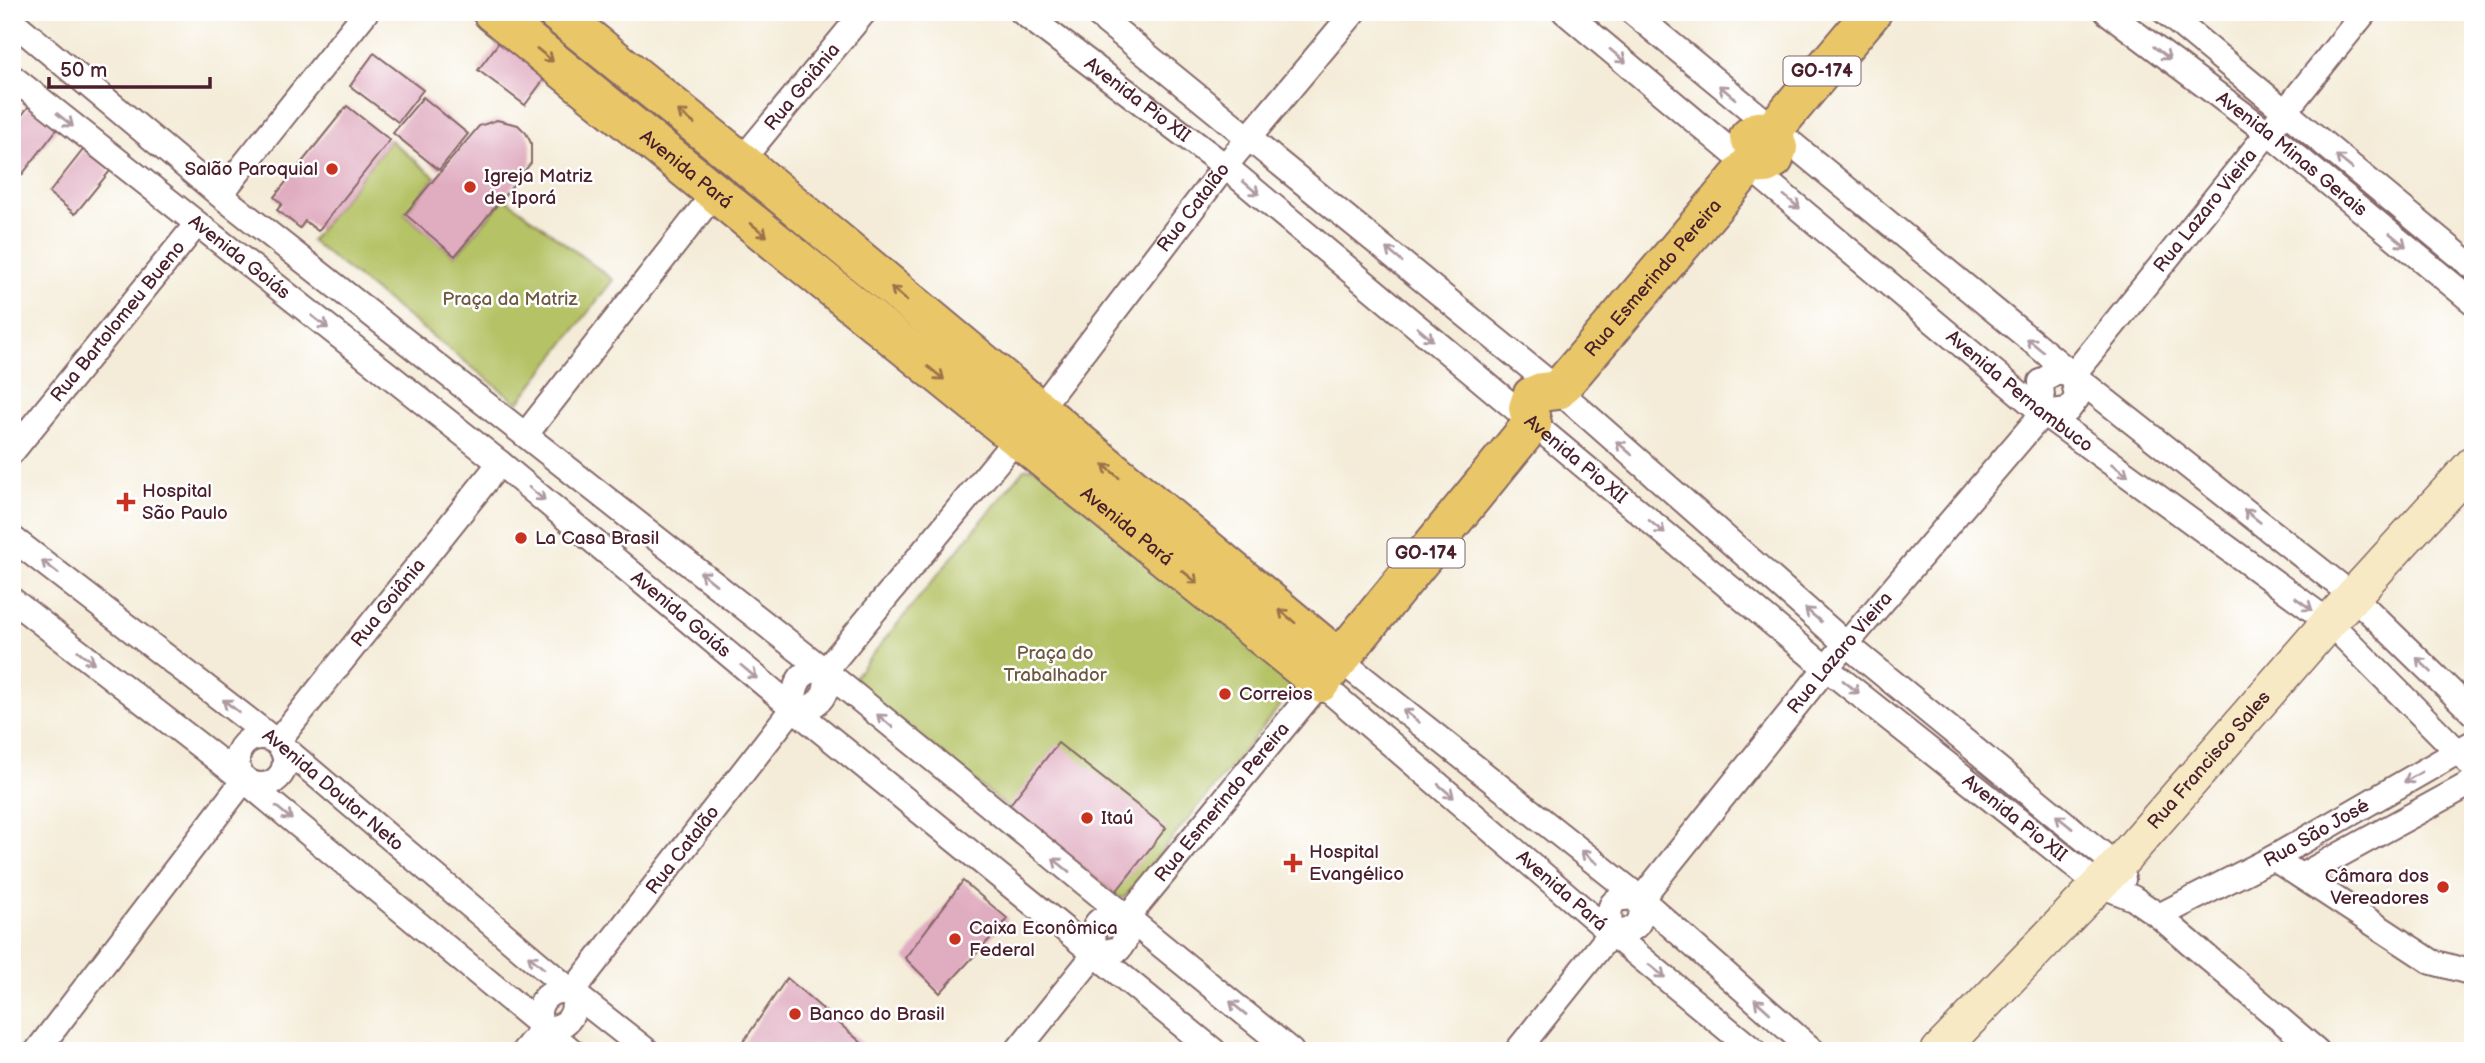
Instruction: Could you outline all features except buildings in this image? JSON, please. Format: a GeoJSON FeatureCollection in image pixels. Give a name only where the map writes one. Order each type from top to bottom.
{"type":"FeatureCollection","features":[{"type":"Feature","properties":{"kind":"main road","name":"Avenida Pará"},"geometry":{"type":"LineString","coordinates":[[492,12],[714,194],[1028,424],[1330,671]]}},
{"type":"Feature","properties":{"kind":"main road","name":"Avenida Pará"},"geometry":{"type":"LineString","coordinates":[[556,12],[741,161],[1028,424]]}},
{"type":"Feature","properties":{"kind":"main road","name":"GO-174"},"geometry":{"type":"LineString","coordinates":[[1773,130],[1872,12]]}},
{"type":"Feature","properties":{"kind":"main road","name":"Rua Esmerindo Pereira"},"geometry":{"type":"LineString","coordinates":[[1330,671],[1532,424],[1528,408],[1532,396],[1558,390],[1749,165],[1766,164],[1774,159],[1778,148],[1773,130]]}},
{"type":"Feature","properties":{"kind":"street"},"geometry":{"type":"LineString","coordinates":[[220,195],[366,12]]}},
{"type":"Feature","properties":{"kind":"street","name":"Rua Goiânia"},"geometry":{"type":"LineString","coordinates":[[526,434],[714,194],[710,183],[712,172],[719,163],[730,159],[741,161],[864,12]]}},
{"type":"Feature","properties":{"kind":"street","name":"Avenida Pio XII"},"geometry":{"type":"LineString","coordinates":[[1022,12],[1225,166],[1826,667],[2107,875]]}},
{"type":"Feature","properties":{"kind":"street","name":"Avenida Pio XII"},"geometry":{"type":"LineString","coordinates":[[1094,12],[1558,390],[2133,898],[2160,916],[2317,1051]]}},
{"type":"Feature","properties":{"kind":"street","name":"Rua Catalão"},"geometry":{"type":"LineString","coordinates":[[572,992],[793,708],[808,709],[821,700],[827,687],[825,671],[1028,424],[1249,136],[1354,12]]}},
{"type":"Feature","properties":{"kind":"street","name":"Avenida Pernambuco"},"geometry":{"type":"LineString","coordinates":[[1565,12],[2043,413],[2329,622],[2468,754]]}},
{"type":"Feature","properties":{"kind":"street"},"geometry":{"type":"LineString","coordinates":[[1632,12],[2073,375],[2353,596],[2473,713]]}},
{"type":"Feature","properties":{"kind":"street","name":"Avenida Minas Gerais"},"geometry":{"type":"LineString","coordinates":[[2107,12],[2266,132],[2473,302]]}},
{"type":"Feature","properties":{"kind":"street","name":"Avenida Minas Gerais"},"geometry":{"type":"LineString","coordinates":[[2165,12],[2473,267]]}},
{"type":"Feature","properties":{"kind":"street","name":"Rua Lazaro Vieira"},"geometry":{"type":"LineString","coordinates":[[2073,375],[2365,12]]}},
{"type":"Feature","properties":{"kind":"street"},"geometry":{"type":"LineString","coordinates":[[12,21],[220,195],[825,671],[1291,1051]]}},
{"type":"Feature","properties":{"kind":"street","name":"Avenida Goiás"},"geometry":{"type":"LineString","coordinates":[[12,77],[500,463],[793,708],[1214,1051]]}},
{"type":"Feature","properties":{"kind":"street","name":"Rua Bartolomeu Bueno"},"geometry":{"type":"LineString","coordinates":[[12,452],[196,225],[189,209],[193,198],[203,191],[220,195]]}},
{"type":"Feature","properties":{"kind":"street"},"geometry":{"type":"LineString","coordinates":[[2043,413],[2068,410],[2077,398],[2073,375]]}},
{"type":"Feature","properties":{"kind":"street","name":"Rua Lazaro Vieira"},"geometry":{"type":"LineString","coordinates":[[1641,899],[1826,667],[2043,413]]}},
{"type":"Feature","properties":{"kind":"street"},"geometry":{"type":"LineString","coordinates":[[500,463],[493,453],[497,435],[515,428],[526,434]]}},
{"type":"Feature","properties":{"kind":"street","name":"Rua Goiânia"},"geometry":{"type":"LineString","coordinates":[[277,742],[500,463]]}},
{"type":"Feature","properties":{"kind":"street","name":"Rua Francisco Sales"},"geometry":{"type":"LineString","coordinates":[[1939,1051],[2107,875],[2329,622],[2473,464]]}},
{"type":"Feature","properties":{"kind":"street","name":"Avenida Doutor Neto"},"geometry":{"type":"LineString","coordinates":[[12,538],[277,742],[572,992],[647,1051]]}},
{"type":"Feature","properties":{"kind":"street"},"geometry":{"type":"LineString","coordinates":[[12,600],[244,780],[572,1051]]}},
{"type":"Feature","properties":{"kind":"street","name":"Avenida Pará"},"geometry":{"type":"LineString","coordinates":[[1330,671],[1641,899],[1813,1051]]}},
{"type":"Feature","properties":{"kind":"street","name":"Avenida Pará"},"geometry":{"type":"LineString","coordinates":[[1330,671],[1611,933],[1754,1051]]}},
{"type":"Feature","properties":{"kind":"street","name":"Rua Esmerindo Pereira"},"geometry":{"type":"LineString","coordinates":[[1126,919],[1330,671]]}},
{"type":"Feature","properties":{"kind":"street"},"geometry":{"type":"LineString","coordinates":[[244,780],[240,773],[238,757],[246,743],[262,737],[277,742]]}},
{"type":"Feature","properties":{"kind":"street","name":"Rua São José"},"geometry":{"type":"LineString","coordinates":[[2160,916],[2468,754]]}},
{"type":"Feature","properties":{"kind":"street"},"geometry":{"type":"LineString","coordinates":[[37,1051],[244,780]]}},
{"type":"Feature","properties":{"kind":"street","name":"Rua São José"},"geometry":{"type":"LineString","coordinates":[[2301,876],[2473,782]]}},
{"type":"Feature","properties":{"kind":"street"},"geometry":{"type":"LineString","coordinates":[[2273,858],[2432,962],[2473,973]]}},
{"type":"Feature","properties":{"kind":"street"},"geometry":{"type":"LineString","coordinates":[[1517,1051],[1611,933],[1608,911],[1612,902],[1625,896],[1641,899]]}},
{"type":"Feature","properties":{"kind":"street"},"geometry":{"type":"LineString","coordinates":[[1017,1051],[1095,954],[1091,933],[1096,923],[1104,919],[1126,919]]}},
{"type":"Feature","properties":{"kind":"street"},"geometry":{"type":"LineString","coordinates":[[542,1028],[538,1013],[543,999],[556,991],[572,992]]}},
{"type":"Feature","properties":{"kind":"street"},"geometry":{"type":"LineString","coordinates":[[524,1051],[542,1028]]}},
{"type":"Feature","properties":{"kind":"green space","name":"Praça da Matriz"},"geometry":{"type":"Polygon","coordinates":[[[390,140],[435,177],[405,214],[455,256],[505,198],[613,280],[518,403],[311,241],[390,140]]]}},
{"type":"Feature","properties":{"kind":"green space","name":"Praça do Trabalhador"},"geometry":{"type":"Polygon","coordinates":[[[1040,467],[1293,676],[1292,691],[1124,898],[1119,897],[855,685],[855,676],[1024,469],[1040,467]]]}},
{"type":"Feature","properties":{"kind":"place","name":"Salão Paroquial"},"geometry":{"type":"Point","coordinates":[332,169]}},
{"type":"Feature","properties":{"kind":"place","name":"Igreja Matriz de Iporá"},"geometry":{"type":"Point","coordinates":[470,187]}},
{"type":"Feature","properties":{"kind":"place","name":"Hospital São Paulo"},"geometry":{"type":"Point","coordinates":[126,502]}},
{"type":"Feature","properties":{"kind":"place","name":"La Casa Brasil"},"geometry":{"type":"Point","coordinates":[521,538]}},
{"type":"Feature","properties":{"kind":"place","name":"Correios"},"geometry":{"type":"Point","coordinates":[1225,694]}},
{"type":"Feature","properties":{"kind":"place","name":"Itaú"},"geometry":{"type":"Point","coordinates":[1087,818]}},
{"type":"Feature","properties":{"kind":"place","name":"Hospital Evangélico"},"geometry":{"type":"Point","coordinates":[1293,863]}},
{"type":"Feature","properties":{"kind":"place","name":"Câmara dos Vereadores"},"geometry":{"type":"Point","coordinates":[2443,887]}},
{"type":"Feature","properties":{"kind":"place","name":"Caixa Econômica Federal"},"geometry":{"type":"Point","coordinates":[955,939]}},
{"type":"Feature","properties":{"kind":"place","name":"Banco do Brasil"},"geometry":{"type":"Point","coordinates":[795,1014]}}]}
